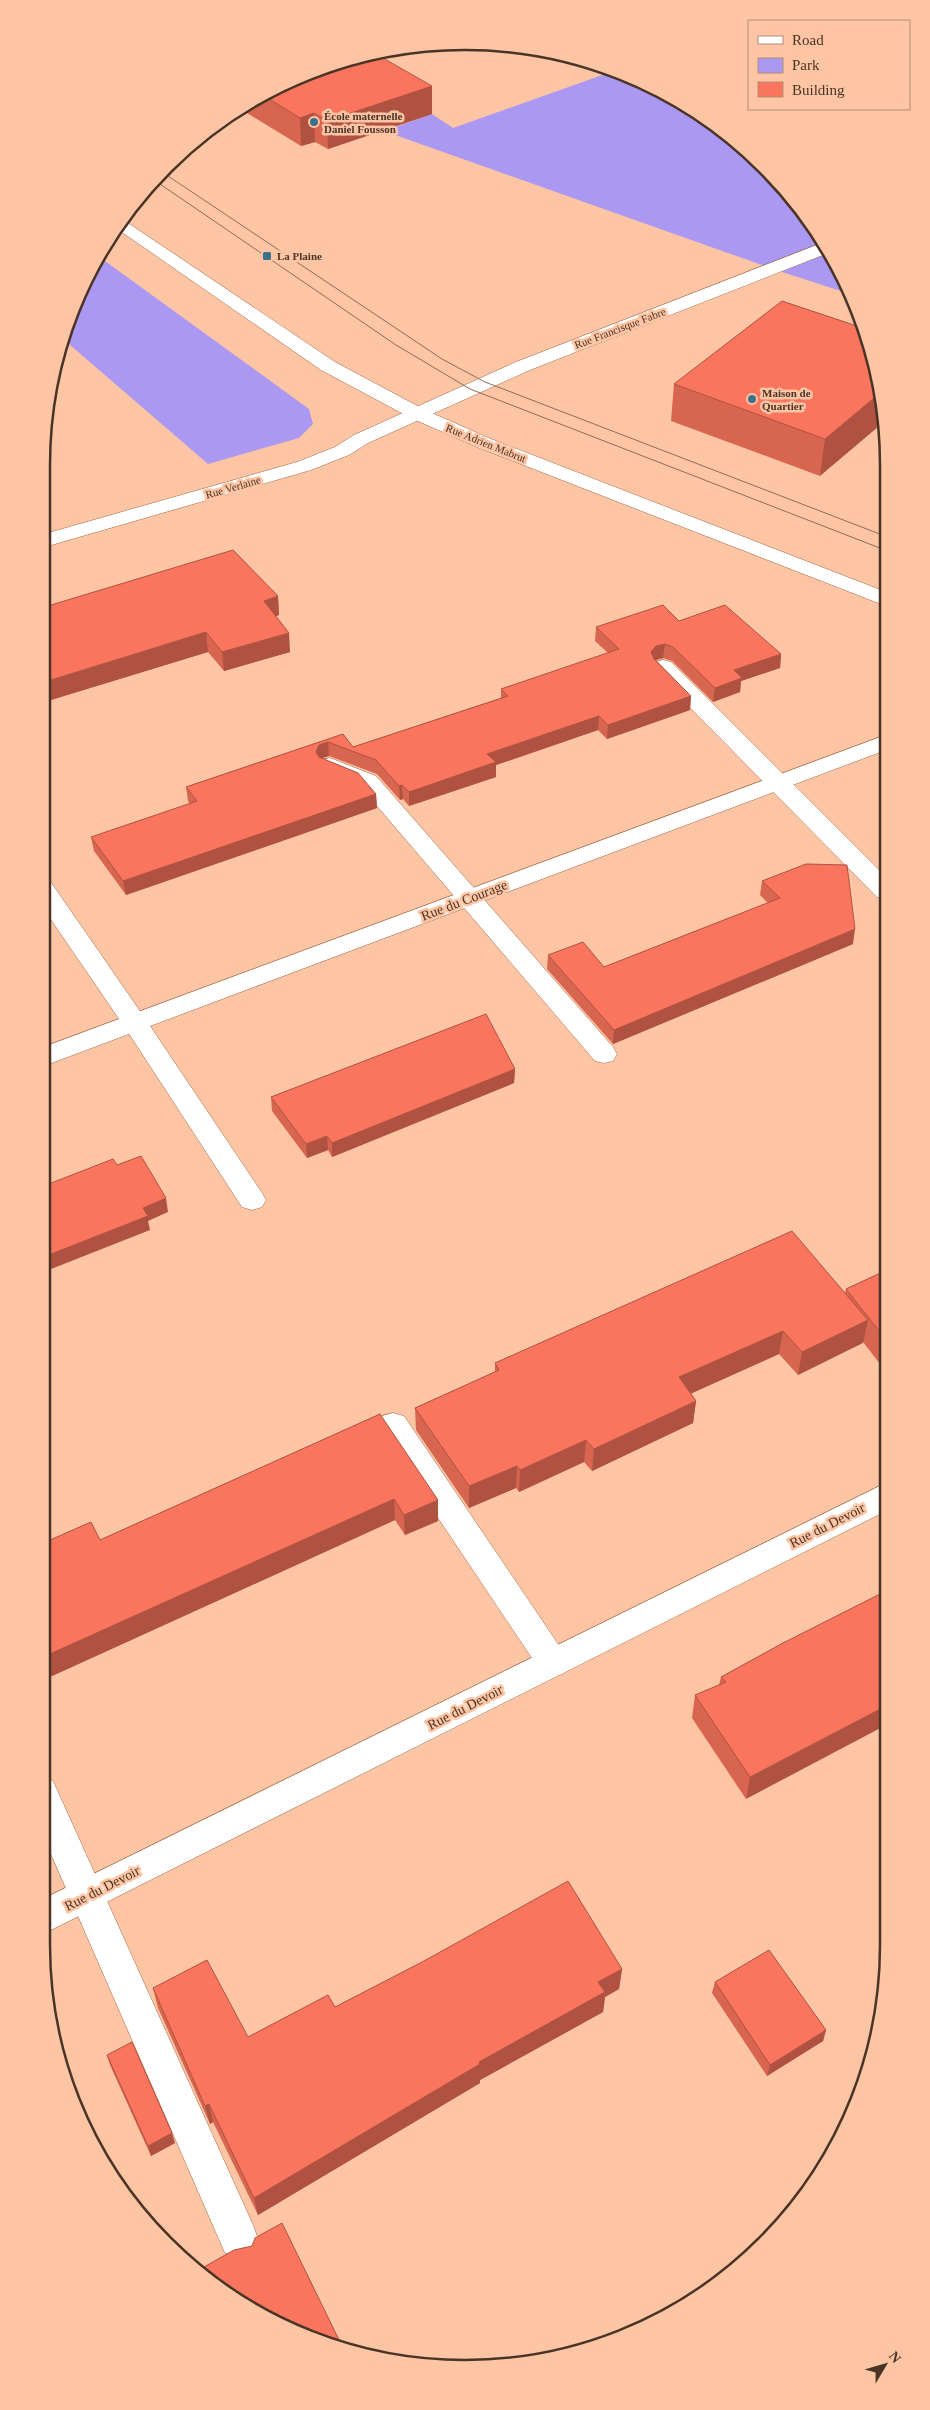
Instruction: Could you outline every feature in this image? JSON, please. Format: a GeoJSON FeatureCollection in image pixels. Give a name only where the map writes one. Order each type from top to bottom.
{"type":"FeatureCollection","features":[{"type":"Feature","properties":{"kind":"street","name":"Rue Adrien Mabrut"},"geometry":{"type":"LineString","coordinates":[[125,226],[328,366],[418,414],[484,443],[880,598]]}},
{"type":"Feature","properties":{"kind":"street","name":"Rue Francisque Fabre"},"geometry":{"type":"LineString","coordinates":[[418,414],[523,366],[819,250]]}},
{"type":"Feature","properties":{"kind":"street","name":"Rue Verlaine"},"geometry":{"type":"LineString","coordinates":[[50,539],[304,466],[342,451],[360,439],[418,414]]}},
{"type":"Feature","properties":{"kind":"street"},"geometry":{"type":"LineString","coordinates":[[50,524],[80,530]]}},
{"type":"Feature","properties":{"kind":"street"},"geometry":{"type":"LineString","coordinates":[[663,667],[880,885]]}},
{"type":"Feature","properties":{"kind":"street","name":"Rue du Courage"},"geometry":{"type":"LineString","coordinates":[[50,1055],[880,744]]}},
{"type":"Feature","properties":{"kind":"street"},"geometry":{"type":"LineString","coordinates":[[328,765],[368,781],[604,1054]]}},
{"type":"Feature","properties":{"kind":"street"},"geometry":{"type":"LineString","coordinates":[[50,900],[135,1023],[252,1200]]}},
{"type":"Feature","properties":{"kind":"street"},"geometry":{"type":"LineString","coordinates":[[393,1424],[553,1663]]}},
{"type":"Feature","properties":{"kind":"street","name":"Rue du Devoir"},"geometry":{"type":"LineString","coordinates":[[50,1914],[880,1499]]}},
{"type":"Feature","properties":{"kind":"street"},"geometry":{"type":"LineString","coordinates":[[50,1812],[239,2239]]}},
{"type":"Feature","properties":{"kind":"green space"},"geometry":{"type":"Polygon","coordinates":[[[604,74],[624,82],[649,93],[696,120],[739,153],[777,191],[794,212],[810,234],[842,291],[773,269],[384,131],[432,114],[453,128],[604,74]]]}},
{"type":"Feature","properties":{"kind":"green space"},"geometry":{"type":"Polygon","coordinates":[[[104,260],[309,409],[313,424],[299,438],[208,464],[68,344],[82,306],[104,260]]]}},
{"type":"Feature","properties":{"kind":"building"},"geometry":{"type":"Polygon","coordinates":[[[383,58],[432,86],[327,121],[314,113],[300,118],[270,99],[306,82],[358,64],[383,58]]]}},
{"type":"Feature","properties":{"kind":"building"},"geometry":{"type":"Polygon","coordinates":[[[782,301],[856,326],[866,358],[874,398],[825,439],[674,384],[782,301]]]}},
{"type":"Feature","properties":{"kind":"building"},"geometry":{"type":"Polygon","coordinates":[[[233,550],[278,596],[264,601],[289,633],[222,652],[206,632],[50,680],[50,605],[233,550]]]}},
{"type":"Feature","properties":{"kind":"building"},"geometry":{"type":"Polygon","coordinates":[[[663,605],[679,621],[725,605],[781,654],[734,670],[742,678],[715,688],[673,647],[665,644],[656,646],[651,652],[654,659],[691,696],[608,725],[599,716],[487,754],[496,762],[409,792],[402,785],[399,786],[376,760],[328,742],[319,745],[316,752],[319,757],[358,773],[376,794],[123,881],[91,837],[197,801],[186,787],[343,734],[353,747],[508,696],[501,689],[619,649],[596,627],[663,605]]]}},
{"type":"Feature","properties":{"kind":"building"},"geometry":{"type":"Polygon","coordinates":[[[806,864],[847,865],[855,929],[614,1030],[548,955],[583,942],[604,967],[780,898],[762,881],[806,864]]]}},
{"type":"Feature","properties":{"kind":"building"},"geometry":{"type":"Polygon","coordinates":[[[486,1014],[515,1069],[332,1143],[327,1136],[306,1144],[271,1097],[486,1014]]]}},
{"type":"Feature","properties":{"kind":"building"},"geometry":{"type":"Polygon","coordinates":[[[141,1156],[166,1198],[143,1208],[148,1216],[50,1254],[50,1184],[113,1159],[117,1165],[141,1156]]]}},
{"type":"Feature","properties":{"kind":"building"},"geometry":{"type":"Polygon","coordinates":[[[792,1231],[868,1320],[802,1352],[783,1331],[679,1377],[696,1401],[594,1449],[586,1440],[520,1470],[517,1466],[469,1486],[415,1408],[499,1370],[495,1363],[792,1231]]]}},
{"type":"Feature","properties":{"kind":"building"},"geometry":{"type":"Polygon","coordinates":[[[880,1273],[880,1332],[846,1289],[880,1273]]]}},
{"type":"Feature","properties":{"kind":"building"},"geometry":{"type":"Polygon","coordinates":[[[380,1414],[438,1500],[404,1515],[394,1499],[50,1654],[50,1540],[91,1522],[100,1540],[380,1414]]]}},
{"type":"Feature","properties":{"kind":"building"},"geometry":{"type":"Polygon","coordinates":[[[880,1594],[880,1709],[750,1777],[695,1695],[726,1682],[721,1677],[880,1594]]]}},
{"type":"Feature","properties":{"kind":"building"},"geometry":{"type":"Polygon","coordinates":[[[568,1881],[622,1969],[598,1982],[605,1992],[479,2062],[480,2064],[254,2198],[209,2104],[205,2106],[153,1988],[207,1960],[248,2037],[328,1995],[335,2007],[424,1961],[568,1881]]]}},
{"type":"Feature","properties":{"kind":"building"},"geometry":{"type":"Polygon","coordinates":[[[769,1950],[826,2030],[770,2065],[715,1982],[769,1950]]]}},
{"type":"Feature","properties":{"kind":"building"},"geometry":{"type":"Polygon","coordinates":[[[132,2042],[172,2133],[148,2146],[107,2055],[132,2042]]]}},
{"type":"Feature","properties":{"kind":"building"},"geometry":{"type":"Polygon","coordinates":[[[282,2223],[339,2340],[281,2317],[234,2290],[204,2268],[234,2250],[252,2246],[255,2238],[282,2223]]]}},
{"type":"Feature","properties":{"kind":"tram line"},"geometry":{"type":"LineString","coordinates":[[168,176],[442,359],[485,382],[880,534]]}},
{"type":"Feature","properties":{"kind":"tram line"},"geometry":{"type":"LineString","coordinates":[[160,184],[396,345],[470,389],[880,548]]}},
{"type":"Feature","properties":{"kind":"place","name":"École maternelle Daniel Fousson"},"geometry":{"type":"Point","coordinates":[314,122]}},
{"type":"Feature","properties":{"kind":"place","name":"La Plaine"},"geometry":{"type":"Point","coordinates":[267,256]}},
{"type":"Feature","properties":{"kind":"place","name":"Maison de Quartier"},"geometry":{"type":"Point","coordinates":[752,399]}}]}
